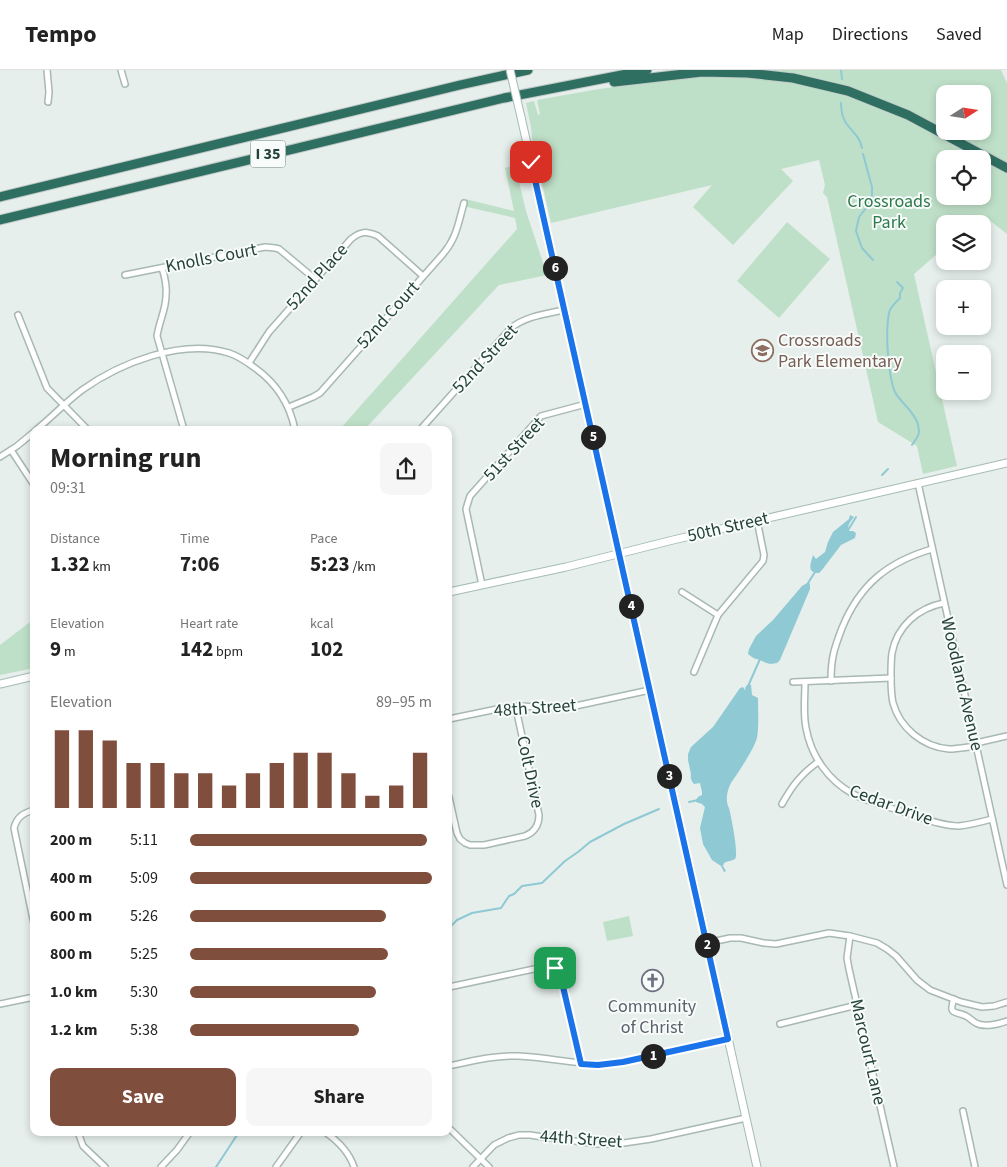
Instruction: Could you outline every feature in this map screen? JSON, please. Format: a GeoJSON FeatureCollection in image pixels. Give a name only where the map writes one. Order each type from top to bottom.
{"type":"FeatureCollection","features":[{"type":"Feature","properties":{"kind":"highway","name":"I 35"},"geometry":{"type":"LineString","coordinates":[[0,197],[528,70]]}},
{"type":"Feature","properties":{"kind":"highway","name":"I 35"},"geometry":{"type":"LineString","coordinates":[[0,220],[475,105],[647,70]]}},
{"type":"Feature","properties":{"kind":"highway"},"geometry":{"type":"LineString","coordinates":[[537,91],[702,72],[748,73],[793,78],[848,91],[908,115],[1007,168]]}},
{"type":"Feature","properties":{"kind":"main road"},"geometry":{"type":"LineString","coordinates":[[510,70],[757,1167]]}},
{"type":"Feature","properties":{"kind":"main road","name":"50th Street"},"geometry":{"type":"LineString","coordinates":[[452,591],[1007,463]]}},
{"type":"Feature","properties":{"kind":"main road"},"geometry":{"type":"LineString","coordinates":[[0,684],[30,677]]}},
{"type":"Feature","properties":{"kind":"street"},"geometry":{"type":"LineString","coordinates":[[47,70],[48,102]]}},
{"type":"Feature","properties":{"kind":"street"},"geometry":{"type":"LineString","coordinates":[[121,70],[124,84]]}},
{"type":"Feature","properties":{"kind":"street","name":"52nd Court"},"geometry":{"type":"LineString","coordinates":[[289,407],[320,392],[450,245],[456,235],[464,204]]}},
{"type":"Feature","properties":{"kind":"street","name":"52nd Place"},"geometry":{"type":"LineString","coordinates":[[248,363],[269,332],[357,234],[365,232],[378,236],[423,276]]}},
{"type":"Feature","properties":{"kind":"street","name":"Knolls Court"},"geometry":{"type":"LineString","coordinates":[[125,275],[265,247],[275,248],[284,252],[315,279]]}},
{"type":"Feature","properties":{"kind":"street"},"geometry":{"type":"LineString","coordinates":[[162,268],[166,282],[166,298],[157,336],[183,426]]}},
{"type":"Feature","properties":{"kind":"street","name":"52nd Street"},"geometry":{"type":"LineString","coordinates":[[424,426],[518,322],[564,310]]}},
{"type":"Feature","properties":{"kind":"street"},"geometry":{"type":"LineString","coordinates":[[18,315],[47,388],[84,426]]}},
{"type":"Feature","properties":{"kind":"street"},"geometry":{"type":"LineString","coordinates":[[41,426],[82,390],[122,367],[162,353],[184,349],[205,349],[229,353],[263,373],[283,396],[289,407],[294,426]]}},
{"type":"Feature","properties":{"kind":"street","name":"51st Street"},"geometry":{"type":"LineString","coordinates":[[482,585],[467,514],[468,501],[541,416],[586,404]]}},
{"type":"Feature","properties":{"kind":"street"},"geometry":{"type":"LineString","coordinates":[[0,457],[30,435]]}},
{"type":"Feature","properties":{"kind":"street"},"geometry":{"type":"LineString","coordinates":[[11,450],[30,479]]}},
{"type":"Feature","properties":{"kind":"street","name":"Woodland Avenue"},"geometry":{"type":"LineString","coordinates":[[918,483],[1007,885]]}},
{"type":"Feature","properties":{"kind":"street"},"geometry":{"type":"LineString","coordinates":[[694,672],[718,615],[763,561],[764,555],[757,520]]}},
{"type":"Feature","properties":{"kind":"street"},"geometry":{"type":"LineString","coordinates":[[831,681],[831,660],[834,649],[846,618],[859,596],[876,578],[896,563],[932,549]]}},
{"type":"Feature","properties":{"kind":"street"},"geometry":{"type":"LineString","coordinates":[[682,592],[718,615]]}},
{"type":"Feature","properties":{"kind":"street"},"geometry":{"type":"LineString","coordinates":[[944,603],[924,609],[914,616],[901,630],[895,641],[892,653],[891,690],[898,716],[914,735],[937,747],[963,748],[1007,736]]}},
{"type":"Feature","properties":{"kind":"street"},"geometry":{"type":"LineString","coordinates":[[793,682],[891,678]]}},
{"type":"Feature","properties":{"kind":"street","name":"Cedar Drive"},"geometry":{"type":"LineString","coordinates":[[805,682],[805,718],[810,746],[818,762],[838,784],[853,794],[941,824],[970,825],[992,819]]}},
{"type":"Feature","properties":{"kind":"street","name":"48th Street"},"geometry":{"type":"LineString","coordinates":[[452,718],[518,706],[566,708],[650,690]]}},
{"type":"Feature","properties":{"kind":"street","name":"Colt Drive"},"geometry":{"type":"LineString","coordinates":[[452,810],[460,839],[470,845],[484,845],[525,836],[530,834],[538,825],[540,815],[517,713],[518,706]]}},
{"type":"Feature","properties":{"kind":"street"},"geometry":{"type":"LineString","coordinates":[[782,804],[796,781],[818,762]]}},
{"type":"Feature","properties":{"kind":"street"},"geometry":{"type":"LineString","coordinates":[[30,811],[18,817],[14,828],[30,905]]}},
{"type":"Feature","properties":{"kind":"street"},"geometry":{"type":"LineString","coordinates":[[707,943],[741,938],[776,944],[828,933],[850,936],[877,943],[888,949],[921,984],[930,990],[982,1007],[1006,1004]]}},
{"type":"Feature","properties":{"kind":"street","name":"Marcourt Lane"},"geometry":{"type":"LineString","coordinates":[[850,936],[848,958],[894,1167]]}},
{"type":"Feature","properties":{"kind":"street"},"geometry":{"type":"LineString","coordinates":[[452,986],[548,966],[555,968],[561,978],[581,1064]]}},
{"type":"Feature","properties":{"kind":"street"},"geometry":{"type":"LineString","coordinates":[[0,1004],[30,998]]}},
{"type":"Feature","properties":{"kind":"street"},"geometry":{"type":"LineString","coordinates":[[954,999],[951,1007],[952,1010],[974,1022],[989,1025],[1007,1021]]}},
{"type":"Feature","properties":{"kind":"street"},"geometry":{"type":"LineString","coordinates":[[780,1024],[857,1005]]}},
{"type":"Feature","properties":{"kind":"street"},"geometry":{"type":"LineString","coordinates":[[452,1065],[516,1056],[598,1065],[623,1062],[728,1039]]}},
{"type":"Feature","properties":{"kind":"street"},"geometry":{"type":"LineString","coordinates":[[963,1111],[975,1167]]}},
{"type":"Feature","properties":{"kind":"street","name":"44th Street"},"geometry":{"type":"LineString","coordinates":[[474,1167],[498,1142],[519,1135],[598,1144],[617,1144],[651,1139],[746,1118]]}},
{"type":"Feature","properties":{"kind":"street"},"geometry":{"type":"LineString","coordinates":[[452,1131],[489,1167]]}},
{"type":"Feature","properties":{"kind":"street"},"geometry":{"type":"LineString","coordinates":[[79,1136],[83,1146],[106,1167]]}},
{"type":"Feature","properties":{"kind":"street"},"geometry":{"type":"LineString","coordinates":[[161,1167],[187,1136]]}},
{"type":"Feature","properties":{"kind":"street"},"geometry":{"type":"LineString","coordinates":[[276,1167],[298,1136]]}},
{"type":"Feature","properties":{"kind":"street"},"geometry":{"type":"LineString","coordinates":[[330,1136],[350,1156],[354,1167]]}},
{"type":"Feature","properties":{"kind":"green space"},"geometry":{"type":"Polygon","coordinates":[[[764,70],[1001,70],[1007,83],[1007,164],[991,155],[991,150],[982,150],[963,140],[991,140],[991,85],[936,85],[936,126],[896,106],[853,89],[790,74],[764,70]]]}},
{"type":"Feature","properties":{"kind":"green space","name":"Crossroads Park"},"geometry":{"type":"Polygon","coordinates":[[[706,75],[774,78],[838,91],[912,120],[936,133],[936,140],[949,140],[968,150],[936,150],[936,205],[991,205],[991,162],[1007,171],[1007,234],[991,221],[991,215],[936,215],[936,255],[914,274],[936,372],[936,400],[942,400],[957,466],[923,474],[917,446],[878,422],[827,197],[823,193],[825,185],[819,160],[781,169],[793,181],[733,245],[693,207],[712,185],[551,223],[526,103],[534,101],[538,115],[540,114],[537,100],[599,89],[706,75]]]}},
{"type":"Feature","properties":{"kind":"green space"},"geometry":{"type":"Polygon","coordinates":[[[515,165],[526,211],[547,275],[499,285],[368,426],[343,426],[517,229],[515,218],[463,206],[465,199],[514,211],[505,168],[515,165]]]}},
{"type":"Feature","properties":{"kind":"green space"},"geometry":{"type":"Polygon","coordinates":[[[787,222],[830,259],[779,318],[737,281],[787,222]]]}},
{"type":"Feature","properties":{"kind":"green space"},"geometry":{"type":"Polygon","coordinates":[[[30,622],[30,669],[0,675],[0,645],[30,622]]]}},
{"type":"Feature","properties":{"kind":"green space"},"geometry":{"type":"Polygon","coordinates":[[[629,916],[633,936],[607,941],[603,922],[629,916]]]}},
{"type":"Feature","properties":{"kind":"water"},"geometry":{"type":"Polygon","coordinates":[[[850,515],[854,517],[848,529],[856,533],[855,538],[841,545],[822,570],[819,573],[815,573],[810,567],[813,555],[816,559],[825,552],[833,532],[849,519],[850,515]]]}},
{"type":"Feature","properties":{"kind":"water"},"geometry":{"type":"Polygon","coordinates":[[[809,582],[810,589],[780,660],[777,663],[770,664],[748,654],[756,636],[773,620],[802,586],[809,582]]]}},
{"type":"Feature","properties":{"kind":"water"},"geometry":{"type":"Polygon","coordinates":[[[749,684],[751,685],[752,695],[758,698],[758,734],[753,748],[731,783],[728,792],[727,802],[736,856],[735,859],[724,863],[723,866],[726,871],[724,872],[721,866],[712,860],[703,844],[700,828],[705,807],[696,802],[698,797],[702,795],[702,792],[700,783],[694,784],[691,780],[688,754],[691,747],[713,727],[740,688],[743,687],[745,690],[749,684]]]}},
{"type":"Feature","properties":{"kind":"waterway"},"geometry":{"type":"LineString","coordinates":[[841,70],[842,79]]}},
{"type":"Feature","properties":{"kind":"waterway"},"geometry":{"type":"LineString","coordinates":[[841,103],[845,121],[857,137],[862,148]]}},
{"type":"Feature","properties":{"kind":"waterway"},"geometry":{"type":"LineString","coordinates":[[863,154],[872,187],[872,195],[867,207],[859,217],[856,231],[862,248],[873,260]]}},
{"type":"Feature","properties":{"kind":"waterway"},"geometry":{"type":"LineString","coordinates":[[897,282],[903,288],[900,298],[889,313],[887,331],[889,363],[894,390],[913,414],[918,424],[919,434],[912,445]]}},
{"type":"Feature","properties":{"kind":"waterway"},"geometry":{"type":"LineString","coordinates":[[882,475],[888,469]]}},
{"type":"Feature","properties":{"kind":"waterway"},"geometry":{"type":"LineString","coordinates":[[847,532],[856,517]]}},
{"type":"Feature","properties":{"kind":"waterway"},"geometry":{"type":"LineString","coordinates":[[808,583],[815,572]]}},
{"type":"Feature","properties":{"kind":"waterway"},"geometry":{"type":"LineString","coordinates":[[746,688],[760,659]]}},
{"type":"Feature","properties":{"kind":"waterway"},"geometry":{"type":"LineString","coordinates":[[689,802],[698,800]]}},
{"type":"Feature","properties":{"kind":"waterway"},"geometry":{"type":"LineString","coordinates":[[452,925],[457,920],[472,913],[501,908],[509,896],[522,886],[542,883],[565,861],[590,842],[624,824],[659,809]]}},
{"type":"Feature","properties":{"kind":"waterway"},"geometry":{"type":"LineString","coordinates":[[216,1167],[236,1136]]}},
{"type":"Feature","properties":{"kind":"place","name":"Crossroads Park Elementary"},"geometry":{"type":"Point","coordinates":[762,350]}},
{"type":"Feature","properties":{"kind":"place","name":"Community of Christ"},"geometry":{"type":"Point","coordinates":[652,981]}},
{"type":"Feature","properties":{"kind":"route"},"geometry":{"type":"LineString","coordinates":[[531,162],[728,1039],[612,1064],[581,1064],[561,978],[555,968]]}}]}
